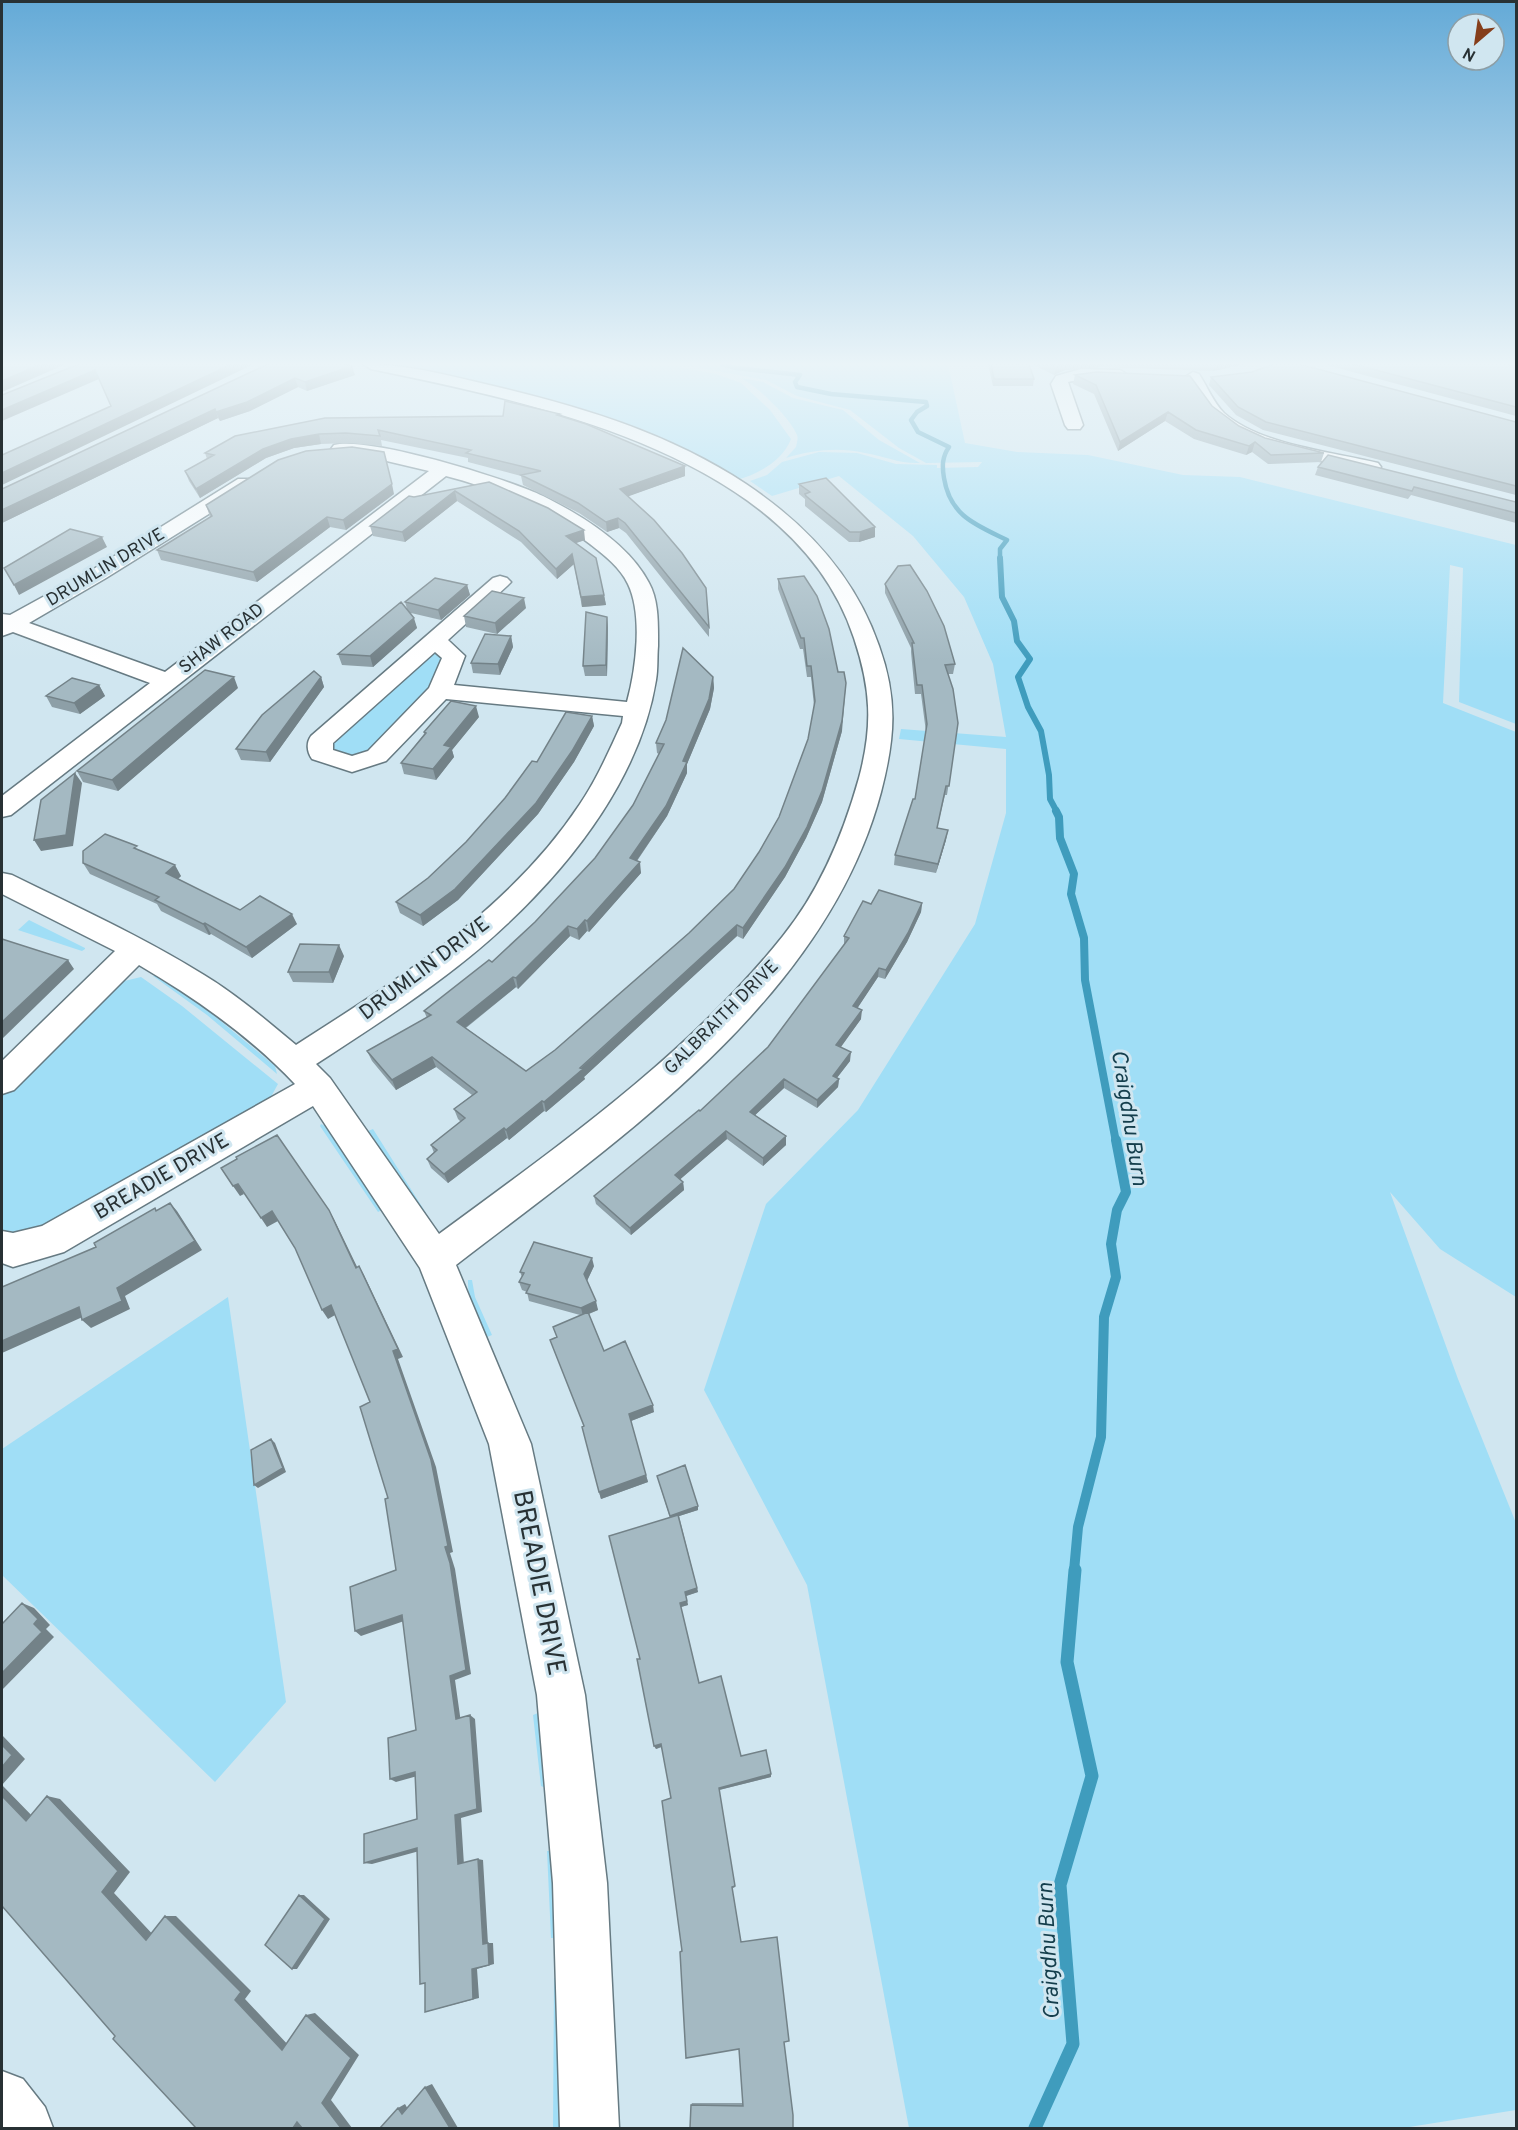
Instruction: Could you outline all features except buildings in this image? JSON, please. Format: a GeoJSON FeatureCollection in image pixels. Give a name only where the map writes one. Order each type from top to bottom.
{"type":"FeatureCollection","features":[{"type":"Feature","properties":{"kind":"street","name":"DRUMLIN DRIVE"},"geometry":{"type":"LineString","coordinates":[[306,1075],[405,988],[464,945],[511,902],[564,845],[617,765],[639,710],[646,685],[644,597],[637,580],[617,555],[577,523],[532,497],[496,483],[419,463]]}},
{"type":"Feature","properties":{"kind":"street","name":"GALBRAITH DRIVE"},"geometry":{"type":"LineString","coordinates":[[435,1258],[622,1114],[691,1053],[758,986],[795,942],[820,904],[845,857],[864,808],[879,752],[882,722],[870,644],[857,612],[842,585],[800,535],[737,485],[694,463]]}},
{"type":"Feature","properties":{"kind":"street"},"geometry":{"type":"LineString","coordinates":[[1358,463],[1392,472]]}},
{"type":"Feature","properties":{"kind":"street","name":"SHAW ROAD"},"geometry":{"type":"LineString","coordinates":[[2,809],[443,469]]}},
{"type":"Feature","properties":{"kind":"street","name":"DRUMLIN DRIVE"},"geometry":{"type":"LineString","coordinates":[[5,624],[99,574],[260,473]]}},
{"type":"Feature","properties":{"kind":"street"},"geometry":{"type":"LineString","coordinates":[[434,640],[454,656],[440,691],[377,756],[352,764],[321,754],[320,741],[434,640],[500,582]]}},
{"type":"Feature","properties":{"kind":"street"},"geometry":{"type":"LineString","coordinates":[[5,624],[167,681]]}},
{"type":"Feature","properties":{"kind":"street"},"geometry":{"type":"LineString","coordinates":[[440,691],[639,710]]}},
{"type":"Feature","properties":{"kind":"street","name":"BREADIE DRIVE"},"geometry":{"type":"LineString","coordinates":[[2,882],[136,950],[195,984],[247,1022],[306,1075],[435,1258],[510,1444],[561,1695],[580,1883],[590,2128]]}},
{"type":"Feature","properties":{"kind":"street"},"geometry":{"type":"LineString","coordinates":[[2,1081],[136,950]]}},
{"type":"Feature","properties":{"kind":"street","name":"BREADIE DRIVE"},"geometry":{"type":"LineString","coordinates":[[2,1247],[13,1251],[51,1240],[306,1075]]}},
{"type":"Feature","properties":{"kind":"street"},"geometry":{"type":"LineString","coordinates":[[2,2100],[24,2128]]}},
{"type":"Feature","properties":{"kind":"shaded area"},"geometry":{"type":"Polygon","coordinates":[[[704,463],[772,463],[753,474],[736,480],[704,463]]]}},
{"type":"Feature","properties":{"kind":"shaded area"},"geometry":{"type":"Polygon","coordinates":[[[780,463],[894,463],[937,465],[937,468],[978,467],[981,463],[1128,463],[1183,475],[1240,477],[1516,545],[1516,724],[1459,702],[1463,568],[1450,565],[1443,703],[1516,732],[1516,1297],[1440,1249],[1390,1192],[1458,1379],[1516,1523],[1516,2110],[1403,2128],[909,2128],[807,1585],[704,1390],[766,1204],[858,1110],[975,924],[1006,813],[1006,749],[899,739],[901,729],[1006,737],[993,664],[964,597],[913,536],[839,476],[772,496],[750,481],[767,475],[780,463]]]}},
{"type":"Feature","properties":{"kind":"shaded area"},"geometry":{"type":"Polygon","coordinates":[[[432,653],[444,656],[429,688],[373,752],[339,759],[328,745],[432,653]]]}},
{"type":"Feature","properties":{"kind":"shaded area"},"geometry":{"type":"Polygon","coordinates":[[[29,920],[85,949],[82,951],[18,930],[29,920]]]}},
{"type":"Feature","properties":{"kind":"shaded area"},"geometry":{"type":"Polygon","coordinates":[[[153,976],[160,976],[211,1013],[275,1066],[277,1074],[207,1015],[153,976]]]}},
{"type":"Feature","properties":{"kind":"shaded area"},"geometry":{"type":"Polygon","coordinates":[[[141,977],[182,1006],[278,1084],[267,1104],[19,1239],[2,1234],[2,1094],[112,984],[141,977]]]}},
{"type":"Feature","properties":{"kind":"shaded area"},"geometry":{"type":"Polygon","coordinates":[[[321,1124],[327,1127],[382,1210],[378,1212],[320,1126],[321,1124]]]}},
{"type":"Feature","properties":{"kind":"shaded area"},"geometry":{"type":"Polygon","coordinates":[[[373,1129],[426,1213],[420,1213],[368,1131],[373,1129]]]}},
{"type":"Feature","properties":{"kind":"shaded area"},"geometry":{"type":"Polygon","coordinates":[[[468,1280],[472,1280],[475,1297],[492,1335],[487,1337],[471,1302],[468,1280]]]}},
{"type":"Feature","properties":{"kind":"shaded area"},"geometry":{"type":"Polygon","coordinates":[[[228,1297],[286,1702],[215,1782],[2,1575],[2,1449],[228,1297]]]}},
{"type":"Feature","properties":{"kind":"shaded area"},"geometry":{"type":"Polygon","coordinates":[[[538,1713],[548,1789],[541,1786],[533,1715],[538,1713]]]}},
{"type":"Feature","properties":{"kind":"shaded area"},"geometry":{"type":"Polygon","coordinates":[[[547,1851],[553,1851],[560,1938],[551,1938],[547,1851]]]}},
{"type":"Feature","properties":{"kind":"shaded area"},"geometry":{"type":"Polygon","coordinates":[[[563,1976],[562,2128],[553,2128],[554,1978],[563,1976]]]}},
{"type":"Feature","properties":{"kind":"waterway","name":"Craigdhu Burn"},"geometry":{"type":"LineString","coordinates":[[943,463],[947,491],[958,510],[975,524],[1007,540],[1000,549],[1000,558]]}},
{"type":"Feature","properties":{"kind":"waterway","name":"Craigdhu Burn"},"geometry":{"type":"LineString","coordinates":[[1000,558],[1002,597],[1014,621],[1017,641],[1030,659],[1018,677],[1028,707],[1041,731],[1049,775],[1050,799],[1057,812]]}},
{"type":"Feature","properties":{"kind":"waterway","name":"Craigdhu Burn"},"geometry":{"type":"LineString","coordinates":[[1056,811],[1059,817],[1060,838],[1074,874],[1071,894],[1084,938],[1085,980],[1116,1142]]}},
{"type":"Feature","properties":{"kind":"waterway","name":"Craigdhu Burn"},"geometry":{"type":"LineString","coordinates":[[1074,1571],[1078,1527],[1101,1437],[1104,1317],[1116,1277],[1111,1244],[1117,1210],[1126,1192],[1116,1140]]}},
{"type":"Feature","properties":{"kind":"waterway","name":"Craigdhu Burn"},"geometry":{"type":"LineString","coordinates":[[1035,2128],[1073,2044],[1060,1885],[1092,1776],[1067,1662],[1075,1570]]}}]}
